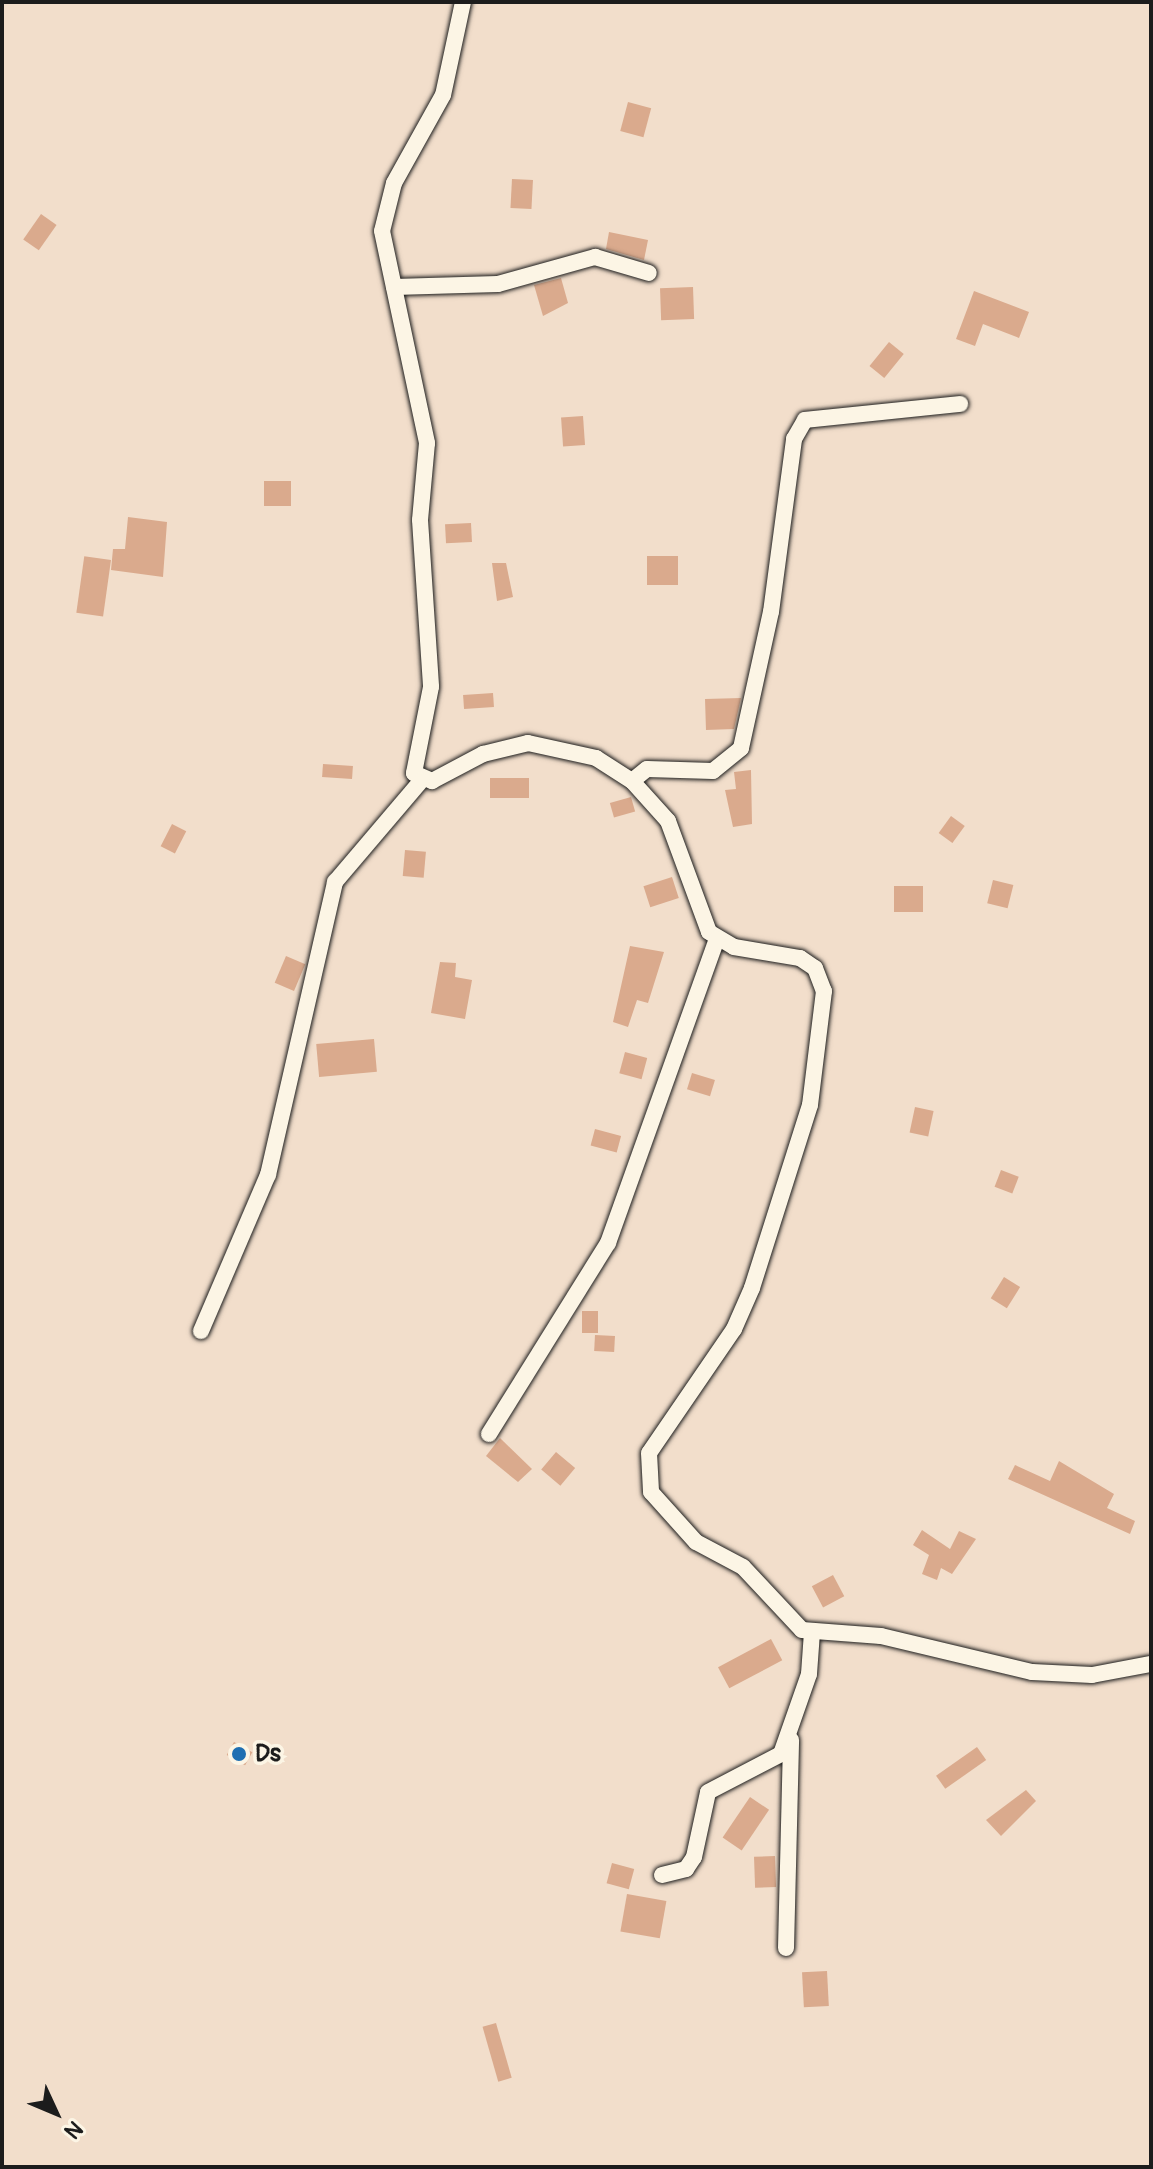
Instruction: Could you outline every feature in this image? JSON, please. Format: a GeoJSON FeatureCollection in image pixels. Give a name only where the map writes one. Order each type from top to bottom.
{"type":"FeatureCollection","features":[{"type":"Feature","properties":{"kind":"street"},"geometry":{"type":"LineString","coordinates":[[421,781],[413,769],[431,687],[420,520],[427,443],[382,231],[388,201],[443,95],[463,2]]}},
{"type":"Feature","properties":{"kind":"street"},"geometry":{"type":"LineString","coordinates":[[394,287],[498,284],[595,257],[649,273]]}},
{"type":"Feature","properties":{"kind":"street"},"geometry":{"type":"LineString","coordinates":[[632,781],[647,769],[713,771],[741,748],[771,612],[794,439],[805,420],[960,404]]}},
{"type":"Feature","properties":{"kind":"street"},"geometry":{"type":"LineString","coordinates":[[201,1331],[268,1175],[335,882],[421,781],[497,749],[544,743],[575,748],[632,781],[668,821],[703,924],[717,939],[800,958],[815,968],[824,991],[817,1068],[802,1141],[743,1310],[665,1424],[647,1475],[661,1507],[696,1542],[728,1555],[812,1632],[881,1636],[1032,1672],[1092,1675],[1151,1664]]}},
{"type":"Feature","properties":{"kind":"street"},"geometry":{"type":"LineString","coordinates":[[489,1434],[608,1243],[717,939]]}},
{"type":"Feature","properties":{"kind":"street"},"geometry":{"type":"LineString","coordinates":[[662,1875],[686,1869],[694,1857],[708,1792],[771,1762],[791,1727],[809,1674],[812,1632]]}},
{"type":"Feature","properties":{"kind":"street"},"geometry":{"type":"LineString","coordinates":[[786,1948],[791,1727]]}},
{"type":"Feature","properties":{"kind":"building"},"geometry":{"type":"Polygon","coordinates":[[[628,102],[651,108],[643,137],[620,131],[628,102]]]}},
{"type":"Feature","properties":{"kind":"building"},"geometry":{"type":"Polygon","coordinates":[[[512,179],[533,180],[531,209],[510,208],[512,179]]]}},
{"type":"Feature","properties":{"kind":"building"},"geometry":{"type":"Polygon","coordinates":[[[41,214],[57,225],[39,250],[23,239],[41,214]]]}},
{"type":"Feature","properties":{"kind":"building"},"geometry":{"type":"Polygon","coordinates":[[[609,232],[648,240],[644,260],[606,249],[609,232]]]}},
{"type":"Feature","properties":{"kind":"building"},"geometry":{"type":"Polygon","coordinates":[[[561,278],[568,303],[543,316],[534,285],[561,278]]]}},
{"type":"Feature","properties":{"kind":"building"},"geometry":{"type":"Polygon","coordinates":[[[693,287],[694,319],[661,320],[660,288],[693,287]]]}},
{"type":"Feature","properties":{"kind":"building"},"geometry":{"type":"Polygon","coordinates":[[[974,291],[1029,312],[1019,338],[983,324],[975,346],[956,339],[974,291]]]}},
{"type":"Feature","properties":{"kind":"building"},"geometry":{"type":"Polygon","coordinates":[[[889,342],[904,354],[884,378],[869,366],[889,342]]]}},
{"type":"Feature","properties":{"kind":"building"},"geometry":{"type":"Polygon","coordinates":[[[583,416],[585,445],[563,446],[561,418],[583,416]]]}},
{"type":"Feature","properties":{"kind":"building"},"geometry":{"type":"Polygon","coordinates":[[[264,481],[291,481],[291,506],[264,506],[264,481]]]}},
{"type":"Feature","properties":{"kind":"building"},"geometry":{"type":"Polygon","coordinates":[[[128,517],[167,522],[163,577],[111,570],[113,549],[125,549],[128,517]]]}},
{"type":"Feature","properties":{"kind":"building"},"geometry":{"type":"Polygon","coordinates":[[[471,523],[472,542],[446,543],[445,524],[471,523]]]}},
{"type":"Feature","properties":{"kind":"building"},"geometry":{"type":"Polygon","coordinates":[[[84,556],[111,560],[103,616],[76,613],[84,556]]]}},
{"type":"Feature","properties":{"kind":"building"},"geometry":{"type":"Polygon","coordinates":[[[647,556],[678,556],[678,585],[647,585],[647,556]]]}},
{"type":"Feature","properties":{"kind":"building"},"geometry":{"type":"Polygon","coordinates":[[[492,563],[506,563],[513,597],[497,601],[492,563]]]}},
{"type":"Feature","properties":{"kind":"building"},"geometry":{"type":"Polygon","coordinates":[[[493,693],[494,707],[464,709],[463,695],[493,693]]]}},
{"type":"Feature","properties":{"kind":"building"},"geometry":{"type":"Polygon","coordinates":[[[741,698],[734,729],[706,730],[705,699],[741,698]]]}},
{"type":"Feature","properties":{"kind":"building"},"geometry":{"type":"Polygon","coordinates":[[[323,764],[353,766],[352,779],[322,777],[323,764]]]}},
{"type":"Feature","properties":{"kind":"building"},"geometry":{"type":"Polygon","coordinates":[[[751,770],[752,824],[733,827],[725,790],[736,789],[734,772],[751,770]]]}},
{"type":"Feature","properties":{"kind":"building"},"geometry":{"type":"Polygon","coordinates":[[[490,778],[529,778],[529,798],[490,798],[490,778]]]}},
{"type":"Feature","properties":{"kind":"building"},"geometry":{"type":"Polygon","coordinates":[[[631,797],[635,811],[614,817],[610,803],[631,797]]]}},
{"type":"Feature","properties":{"kind":"building"},"geometry":{"type":"Polygon","coordinates":[[[951,816],[965,826],[952,843],[939,833],[951,816]]]}},
{"type":"Feature","properties":{"kind":"building"},"geometry":{"type":"Polygon","coordinates":[[[172,824],[186,831],[175,854],[161,846],[172,824]]]}},
{"type":"Feature","properties":{"kind":"building"},"geometry":{"type":"Polygon","coordinates":[[[405,850],[426,852],[424,878],[403,876],[405,850]]]}},
{"type":"Feature","properties":{"kind":"building"},"geometry":{"type":"Polygon","coordinates":[[[672,877],[679,898],[650,907],[643,886],[672,877]]]}},
{"type":"Feature","properties":{"kind":"building"},"geometry":{"type":"Polygon","coordinates":[[[993,880],[1013,885],[1008,908],[987,903],[993,880]]]}},
{"type":"Feature","properties":{"kind":"building"},"geometry":{"type":"Polygon","coordinates":[[[894,886],[923,886],[923,912],[894,912],[894,886]]]}},
{"type":"Feature","properties":{"kind":"building"},"geometry":{"type":"Polygon","coordinates":[[[630,946],[664,952],[648,1003],[637,1000],[628,1027],[613,1022],[630,946]]]}},
{"type":"Feature","properties":{"kind":"building"},"geometry":{"type":"Polygon","coordinates":[[[286,956],[305,964],[294,991],[275,983],[286,956]]]}},
{"type":"Feature","properties":{"kind":"building"},"geometry":{"type":"Polygon","coordinates":[[[440,962],[456,963],[455,977],[472,980],[465,1019],[431,1013],[440,962]]]}},
{"type":"Feature","properties":{"kind":"building"},"geometry":{"type":"Polygon","coordinates":[[[374,1039],[377,1072],[319,1077],[316,1044],[374,1039]]]}},
{"type":"Feature","properties":{"kind":"building"},"geometry":{"type":"Polygon","coordinates":[[[625,1052],[647,1058],[642,1079],[619,1073],[625,1052]]]}},
{"type":"Feature","properties":{"kind":"building"},"geometry":{"type":"Polygon","coordinates":[[[692,1073],[715,1080],[710,1096],[687,1089],[692,1073]]]}},
{"type":"Feature","properties":{"kind":"building"},"geometry":{"type":"Polygon","coordinates":[[[915,1107],[934,1111],[928,1136],[910,1132],[915,1107]]]}},
{"type":"Feature","properties":{"kind":"building"},"geometry":{"type":"Polygon","coordinates":[[[595,1129],[621,1136],[617,1152],[591,1145],[595,1129]]]}},
{"type":"Feature","properties":{"kind":"building"},"geometry":{"type":"Polygon","coordinates":[[[1001,1170],[1019,1177],[1012,1194],[995,1187],[1001,1170]]]}},
{"type":"Feature","properties":{"kind":"building"},"geometry":{"type":"Polygon","coordinates":[[[1004,1277],[1020,1287],[1007,1308],[991,1298],[1004,1277]]]}},
{"type":"Feature","properties":{"kind":"building"},"geometry":{"type":"Polygon","coordinates":[[[582,1311],[598,1311],[598,1333],[582,1333],[582,1311]]]}},
{"type":"Feature","properties":{"kind":"building"},"geometry":{"type":"Polygon","coordinates":[[[595,1335],[615,1336],[614,1352],[594,1351],[595,1335]]]}},
{"type":"Feature","properties":{"kind":"building"},"geometry":{"type":"Polygon","coordinates":[[[500,1438],[532,1469],[518,1482],[486,1456],[500,1438]]]}},
{"type":"Feature","properties":{"kind":"building"},"geometry":{"type":"Polygon","coordinates":[[[556,1452],[575,1468],[560,1486],[541,1470],[556,1452]]]}},
{"type":"Feature","properties":{"kind":"building"},"geometry":{"type":"Polygon","coordinates":[[[1059,1461],[1114,1494],[1107,1508],[1135,1521],[1130,1534],[1008,1479],[1015,1465],[1050,1481],[1059,1461]]]}},
{"type":"Feature","properties":{"kind":"building"},"geometry":{"type":"Polygon","coordinates":[[[922,1530],[950,1549],[959,1531],[976,1539],[952,1574],[941,1568],[937,1580],[922,1574],[929,1555],[913,1545],[922,1530]]]}},
{"type":"Feature","properties":{"kind":"building"},"geometry":{"type":"Polygon","coordinates":[[[833,1575],[844,1596],[823,1607],[812,1586],[833,1575]]]}},
{"type":"Feature","properties":{"kind":"building"},"geometry":{"type":"Polygon","coordinates":[[[771,1639],[782,1660],[729,1688],[718,1667],[771,1639]]]}},
{"type":"Feature","properties":{"kind":"building","name":"Ds"},"geometry":{"type":"Polygon","coordinates":[[[234,1742],[252,1752],[245,1765],[227,1755],[234,1742]]]}},
{"type":"Feature","properties":{"kind":"building"},"geometry":{"type":"Polygon","coordinates":[[[977,1747],[986,1760],[945,1789],[936,1776],[977,1747]]]}},
{"type":"Feature","properties":{"kind":"building"},"geometry":{"type":"Polygon","coordinates":[[[1026,1790],[1036,1801],[1001,1836],[986,1820],[1026,1790]]]}},
{"type":"Feature","properties":{"kind":"building"},"geometry":{"type":"Polygon","coordinates":[[[750,1797],[769,1810],[742,1850],[723,1838],[750,1797]]]}},
{"type":"Feature","properties":{"kind":"building"},"geometry":{"type":"Polygon","coordinates":[[[775,1856],[776,1887],[755,1888],[754,1857],[775,1856]]]}},
{"type":"Feature","properties":{"kind":"building"},"geometry":{"type":"Polygon","coordinates":[[[612,1863],[634,1869],[629,1889],[607,1883],[612,1863]]]}},
{"type":"Feature","properties":{"kind":"building"},"geometry":{"type":"Polygon","coordinates":[[[627,1894],[666,1901],[660,1938],[620,1931],[627,1894]]]}},
{"type":"Feature","properties":{"kind":"building"},"geometry":{"type":"Polygon","coordinates":[[[827,1971],[829,2006],[804,2007],[802,1972],[827,1971]]]}},
{"type":"Feature","properties":{"kind":"building"},"geometry":{"type":"Polygon","coordinates":[[[496,2023],[512,2078],[498,2082],[483,2027],[496,2023]]]}},
{"type":"Feature","properties":{"kind":"place","name":"Ds"},"geometry":{"type":"Point","coordinates":[239,1754]}}]}
